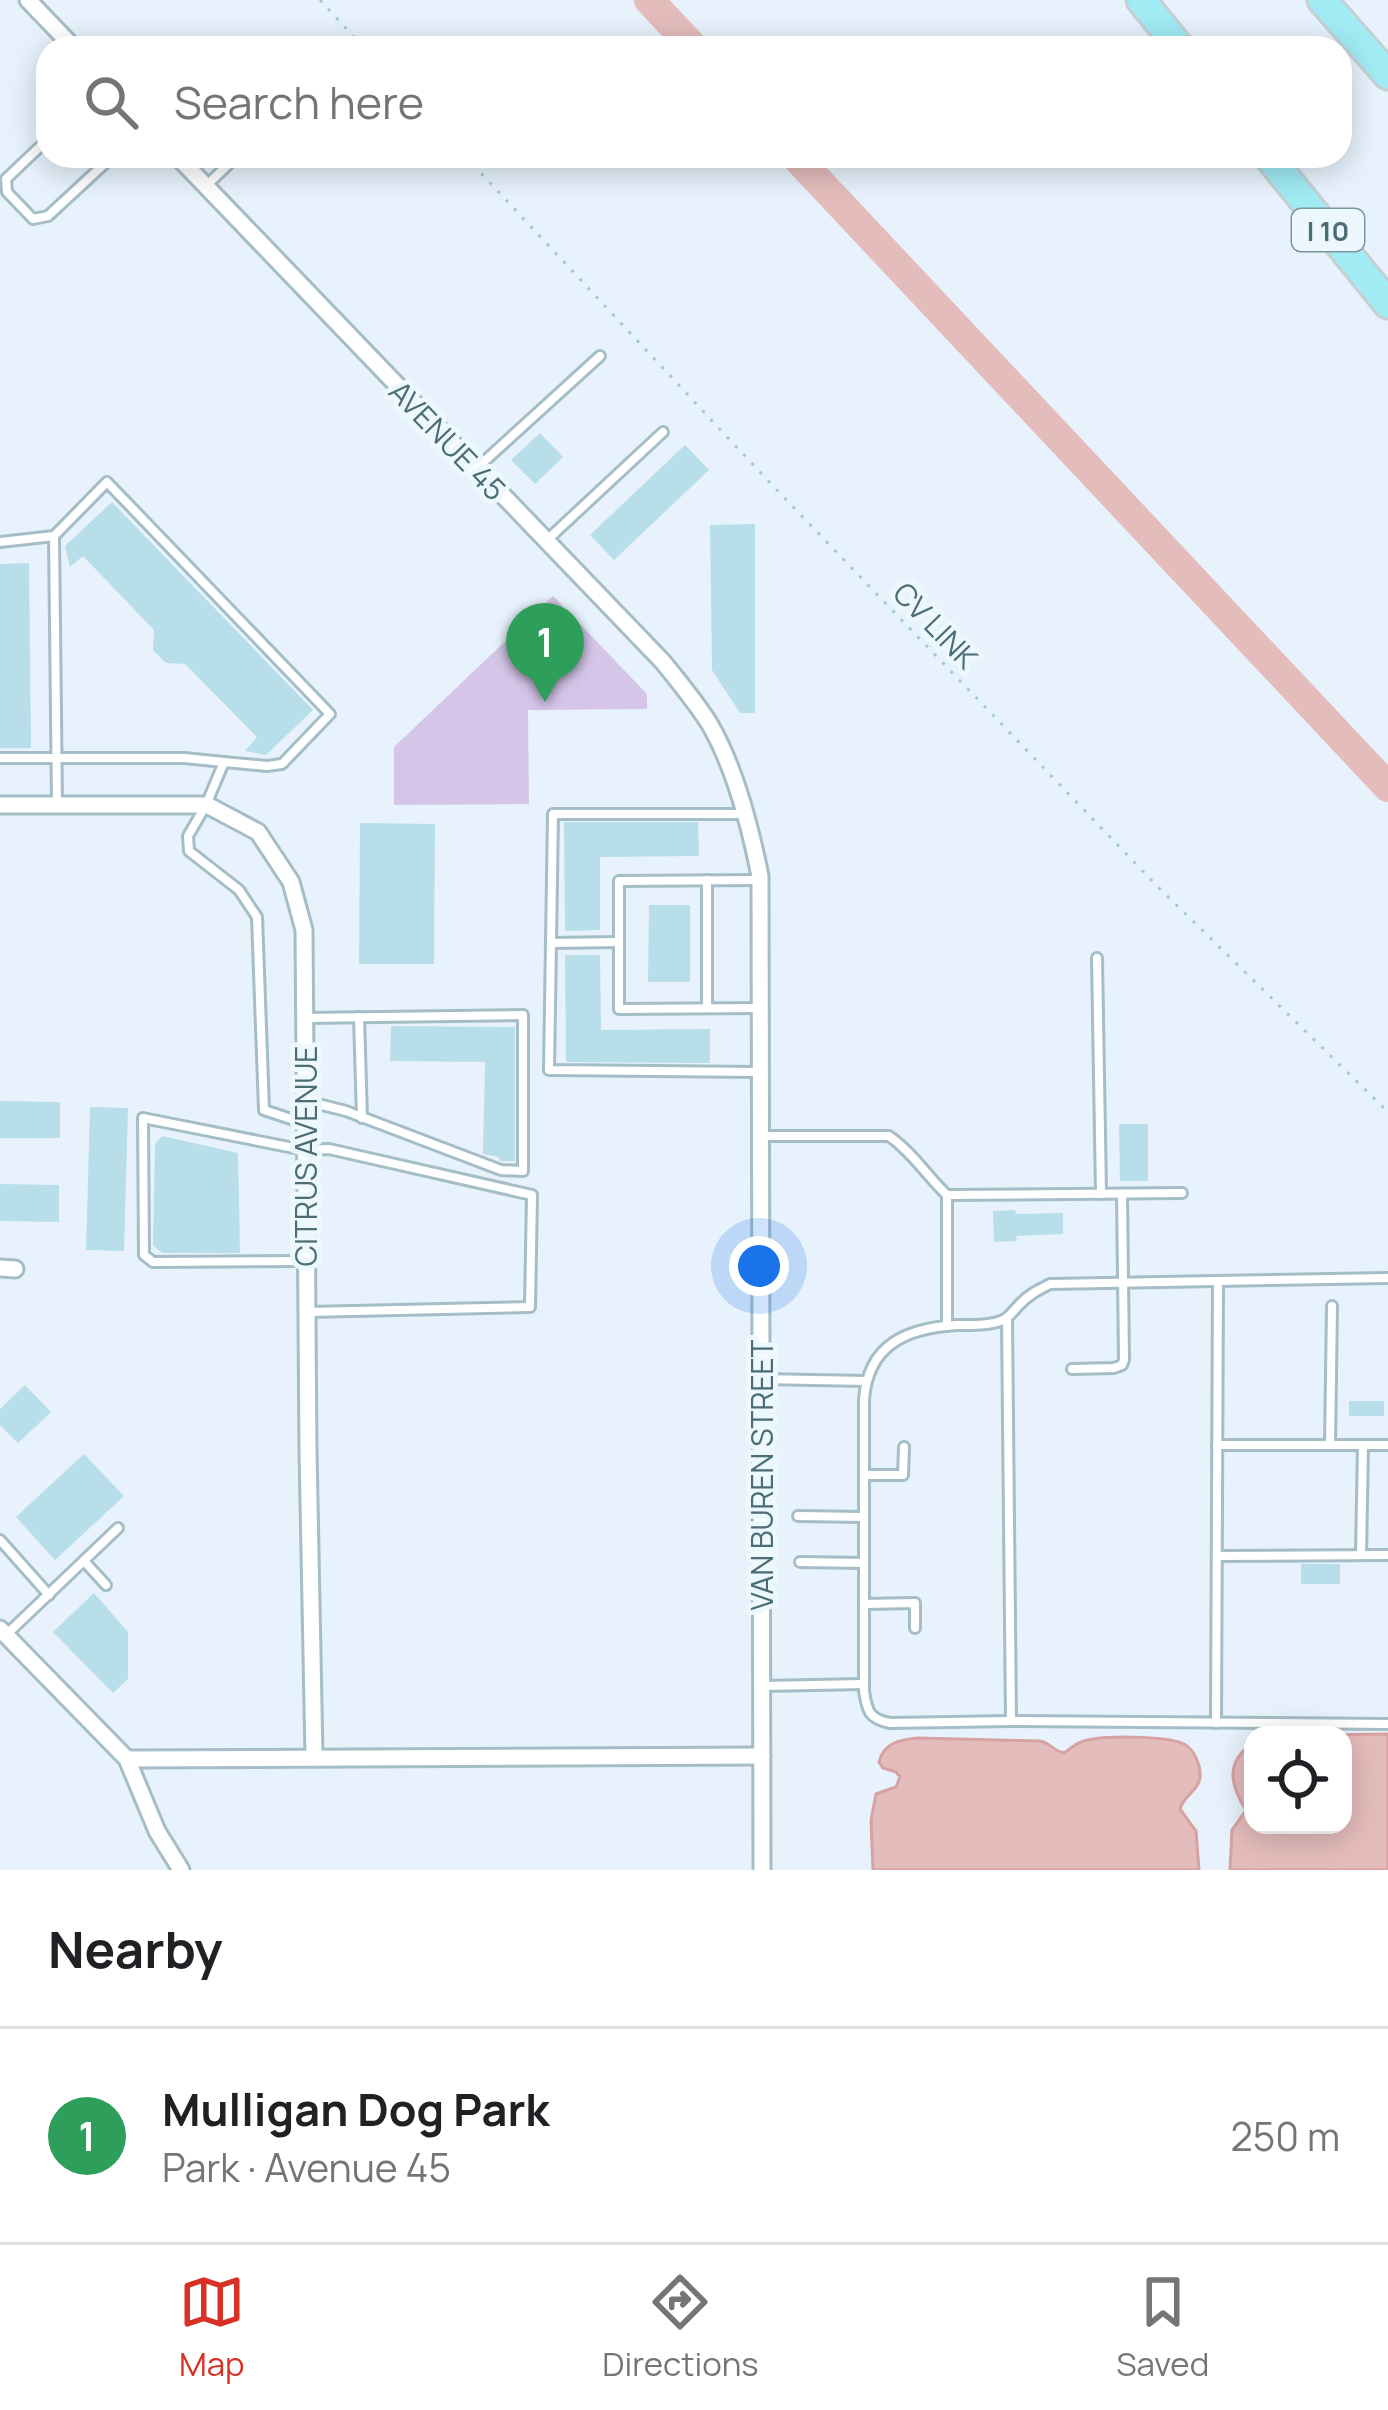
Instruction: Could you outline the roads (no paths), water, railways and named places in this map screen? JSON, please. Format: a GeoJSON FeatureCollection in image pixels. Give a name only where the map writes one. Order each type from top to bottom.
{"type":"FeatureCollection","features":[{"type":"Feature","properties":{"kind":"highway"},"geometry":{"type":"LineString","coordinates":[[1141,0],[1170,36]]}},
{"type":"Feature","properties":{"kind":"highway"},"geometry":{"type":"LineString","coordinates":[[1322,0],[1388,75]]}},
{"type":"Feature","properties":{"kind":"highway","name":"I 10"},"geometry":{"type":"LineString","coordinates":[[1278,168],[1388,304]]}},
{"type":"Feature","properties":{"kind":"street"},"geometry":{"type":"LineString","coordinates":[[28,0],[62,36]]}},
{"type":"Feature","properties":{"kind":"street","name":"AVENUE 45"},"geometry":{"type":"LineString","coordinates":[[189,168],[663,662],[712,728]]}},
{"type":"Feature","properties":{"kind":"street","name":"VAN BUREN STREET"},"geometry":{"type":"LineString","coordinates":[[712,728],[745,814],[760,880],[762,1870]]}},
{"type":"Feature","properties":{"kind":"street","name":"CITRUS AVENUE"},"geometry":{"type":"LineString","coordinates":[[0,805],[206,805],[258,832],[291,882],[304,930],[314,1756]]}},
{"type":"Feature","properties":{"kind":"street"},"geometry":{"type":"LineString","coordinates":[[3,1632],[128,1759],[157,1831],[181,1870]]}},
{"type":"Feature","properties":{"kind":"street"},"geometry":{"type":"LineString","coordinates":[[128,1759],[762,1756]]}},
{"type":"Feature","properties":{"kind":"lane"},"geometry":{"type":"LineString","coordinates":[[36,151],[6,179],[7,192],[33,219],[48,216],[100,168]]}},
{"type":"Feature","properties":{"kind":"lane"},"geometry":{"type":"LineString","coordinates":[[206,186],[225,168]]}},
{"type":"Feature","properties":{"kind":"lane"},"geometry":{"type":"LineString","coordinates":[[476,470],[599,356]]}},
{"type":"Feature","properties":{"kind":"lane"},"geometry":{"type":"LineString","coordinates":[[545,542],[663,432]]}},
{"type":"Feature","properties":{"kind":"lane"},"geometry":{"type":"LineString","coordinates":[[0,542],[54,536],[107,482],[330,714],[282,764],[184,758],[0,758]]}},
{"type":"Feature","properties":{"kind":"lane"},"geometry":{"type":"LineString","coordinates":[[54,536],[57,805]]}},
{"type":"Feature","properties":{"kind":"lane"},"geometry":{"type":"LineString","coordinates":[[224,762],[188,836],[189,851],[239,890],[257,916],[264,1110],[304,1124]]}},
{"type":"Feature","properties":{"kind":"lane"},"geometry":{"type":"LineString","coordinates":[[745,814],[553,814],[549,1070],[760,1072]]}},
{"type":"Feature","properties":{"kind":"lane"},"geometry":{"type":"LineString","coordinates":[[707,880],[707,1008]]}},
{"type":"Feature","properties":{"kind":"lane"},"geometry":{"type":"LineString","coordinates":[[760,880],[619,881],[619,1009],[760,1008]]}},
{"type":"Feature","properties":{"kind":"lane"},"geometry":{"type":"LineString","coordinates":[[551,943],[619,942]]}},
{"type":"Feature","properties":{"kind":"lane"},"geometry":{"type":"LineString","coordinates":[[1097,958],[1102,1194]]}},
{"type":"Feature","properties":{"kind":"lane"},"geometry":{"type":"LineString","coordinates":[[304,1018],[523,1016],[523,1171],[501,1170],[346,1111],[304,1101]]}},
{"type":"Feature","properties":{"kind":"lane"},"geometry":{"type":"LineString","coordinates":[[359,1018],[362,1118]]}},
{"type":"Feature","properties":{"kind":"lane"},"geometry":{"type":"LineString","coordinates":[[305,1261],[154,1262],[144,1255],[143,1118],[304,1150],[329,1149],[532,1196],[530,1307],[306,1312]]}},
{"type":"Feature","properties":{"kind":"lane"},"geometry":{"type":"LineString","coordinates":[[760,1136],[889,1136],[947,1195],[1182,1193]]}},
{"type":"Feature","properties":{"kind":"lane"},"geometry":{"type":"LineString","coordinates":[[1072,1369],[1114,1368],[1124,1360],[1122,1194]]}},
{"type":"Feature","properties":{"kind":"lane"},"geometry":{"type":"LineString","coordinates":[[947,1195],[947,1326]]}},
{"type":"Feature","properties":{"kind":"lane"},"geometry":{"type":"LineString","coordinates":[[1388,1278],[1050,1285],[1034,1291],[1007,1318],[987,1324],[922,1328],[884,1349],[866,1381],[864,1475],[866,1706],[876,1720],[1388,1724]]}},
{"type":"Feature","properties":{"kind":"lane"},"geometry":{"type":"LineString","coordinates":[[1216,1723],[1218,1281]]}},
{"type":"Feature","properties":{"kind":"lane"},"geometry":{"type":"LineString","coordinates":[[1330,1445],[1332,1306]]}},
{"type":"Feature","properties":{"kind":"lane"},"geometry":{"type":"LineString","coordinates":[[1007,1318],[1011,1721]]}},
{"type":"Feature","properties":{"kind":"lane"},"geometry":{"type":"LineString","coordinates":[[761,1379],[866,1381]]}},
{"type":"Feature","properties":{"kind":"lane"},"geometry":{"type":"LineString","coordinates":[[1217,1445],[1388,1445]]}},
{"type":"Feature","properties":{"kind":"lane"},"geometry":{"type":"LineString","coordinates":[[1360,1555],[1364,1445]]}},
{"type":"Feature","properties":{"kind":"lane"},"geometry":{"type":"LineString","coordinates":[[864,1475],[903,1474],[904,1448]]}},
{"type":"Feature","properties":{"kind":"lane"},"geometry":{"type":"LineString","coordinates":[[797,1516],[864,1517]]}},
{"type":"Feature","properties":{"kind":"lane"},"geometry":{"type":"LineString","coordinates":[[3,1632],[118,1528]]}},
{"type":"Feature","properties":{"kind":"lane"},"geometry":{"type":"LineString","coordinates":[[0,1540],[49,1595]]}},
{"type":"Feature","properties":{"kind":"lane"},"geometry":{"type":"LineString","coordinates":[[1217,1556],[1388,1555]]}},
{"type":"Feature","properties":{"kind":"lane"},"geometry":{"type":"LineString","coordinates":[[84,1561],[106,1585]]}},
{"type":"Feature","properties":{"kind":"lane"},"geometry":{"type":"LineString","coordinates":[[800,1562],[865,1563]]}},
{"type":"Feature","properties":{"kind":"lane"},"geometry":{"type":"LineString","coordinates":[[865,1604],[915,1603],[915,1628]]}},
{"type":"Feature","properties":{"kind":"lane"},"geometry":{"type":"LineString","coordinates":[[761,1686],[865,1684]]}},
{"type":"Feature","properties":{"kind":"waterway"},"geometry":{"type":"LineString","coordinates":[[649,0],[683,36]]}},
{"type":"Feature","properties":{"kind":"waterway"},"geometry":{"type":"LineString","coordinates":[[806,168],[1388,787]]}},
{"type":"Feature","properties":{"kind":"place","name":"Mulligan Dog Park"},"geometry":{"type":"Point","coordinates":[545,702]}}]}
